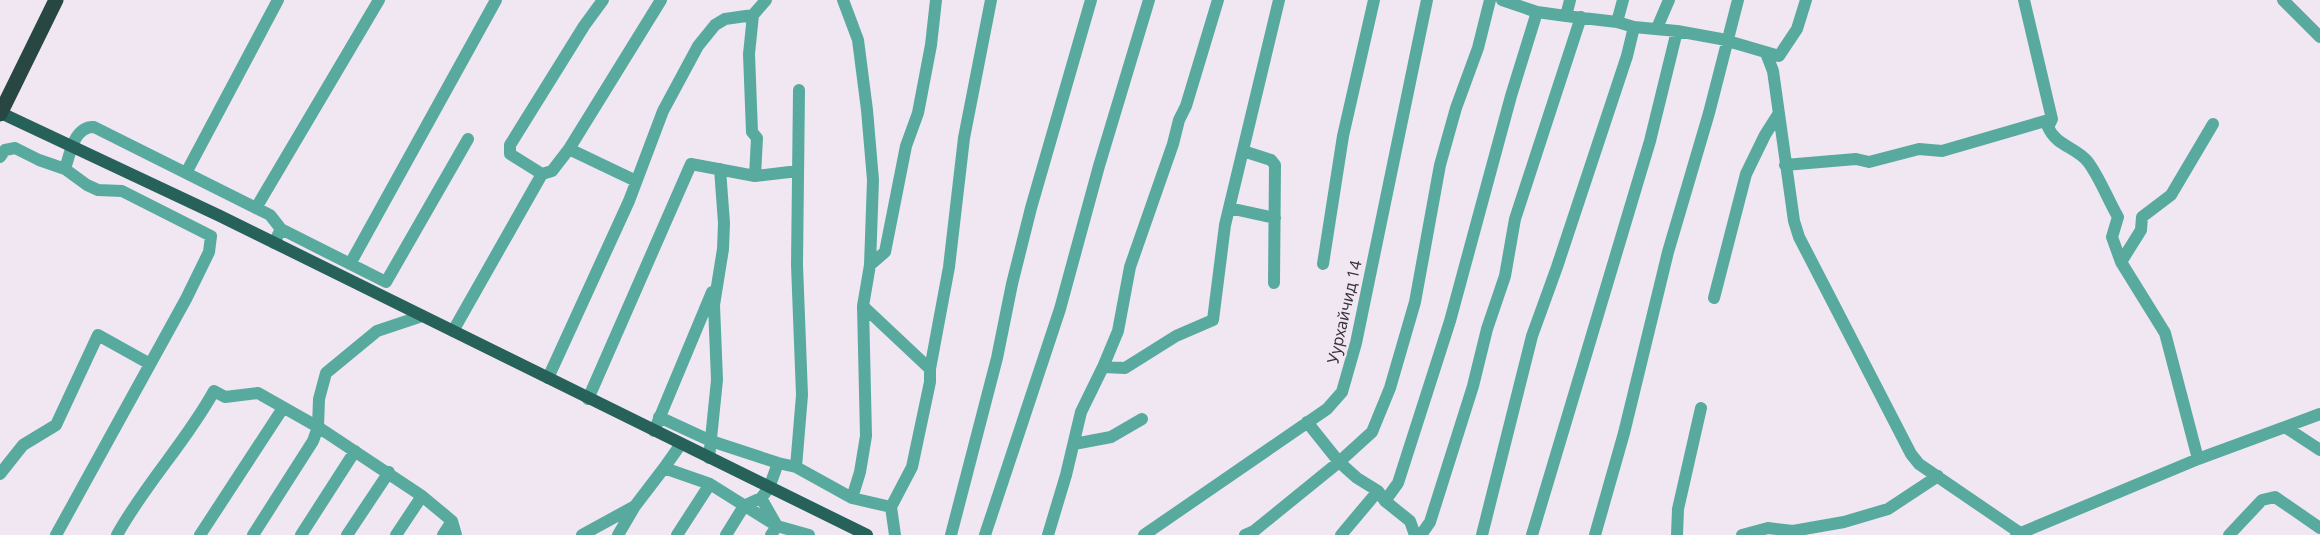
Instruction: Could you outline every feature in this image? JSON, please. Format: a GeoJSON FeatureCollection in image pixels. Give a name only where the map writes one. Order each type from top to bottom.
{"type":"FeatureCollection","features":[{"type":"Feature","properties":{"kind":"highway"},"geometry":{"type":"LineString","coordinates":[[0,113],[56,0]]}},
{"type":"Feature","properties":{"kind":"main road"},"geometry":{"type":"LineString","coordinates":[[0,113],[274,243],[867,535]]}},
{"type":"Feature","properties":{"kind":"street"},"geometry":{"type":"LineString","coordinates":[[186,173],[278,0]]}},
{"type":"Feature","properties":{"kind":"street"},"geometry":{"type":"LineString","coordinates":[[256,208],[379,0]]}},
{"type":"Feature","properties":{"kind":"street"},"geometry":{"type":"LineString","coordinates":[[350,264],[496,0]]}},
{"type":"Feature","properties":{"kind":"street"},"geometry":{"type":"LineString","coordinates":[[542,174],[510,154],[510,145],[584,26],[603,0]]}},
{"type":"Feature","properties":{"kind":"street"},"geometry":{"type":"LineString","coordinates":[[453,331],[542,174],[552,171],[569,149],[661,0]]}},
{"type":"Feature","properties":{"kind":"street"},"geometry":{"type":"LineString","coordinates":[[755,176],[757,138],[752,132],[749,54],[753,15],[766,0]]}},
{"type":"Feature","properties":{"kind":"street"},"geometry":{"type":"LineString","coordinates":[[843,0],[858,40],[873,180],[870,265],[863,306],[866,436],[860,472],[852,498]]}},
{"type":"Feature","properties":{"kind":"street"},"geometry":{"type":"LineString","coordinates":[[870,265],[885,252],[906,146],[918,113],[931,45],[936,0]]}},
{"type":"Feature","properties":{"kind":"street"},"geometry":{"type":"LineString","coordinates":[[895,535],[891,507],[912,467],[930,382],[930,369],[949,266],[964,138],[991,0]]}},
{"type":"Feature","properties":{"kind":"street"},"geometry":{"type":"LineString","coordinates":[[951,535],[997,358],[1012,284],[1033,201],[1091,0]]}},
{"type":"Feature","properties":{"kind":"street"},"geometry":{"type":"LineString","coordinates":[[985,535],[1060,309],[1098,166],[1149,0]]}},
{"type":"Feature","properties":{"kind":"street"},"geometry":{"type":"LineString","coordinates":[[1048,535],[1082,412],[1118,331],[1130,268],[1173,144],[1179,120],[1186,106],[1218,0]]}},
{"type":"Feature","properties":{"kind":"street"},"geometry":{"type":"LineString","coordinates":[[1103,368],[1126,368],[1176,336],[1213,320],[1229,208],[1279,0]]}},
{"type":"Feature","properties":{"kind":"street"},"geometry":{"type":"LineString","coordinates":[[1323,264],[1343,136],[1374,0]]}},
{"type":"Feature","properties":{"kind":"street","name":"Уурхайчид 14"},"geometry":{"type":"LineString","coordinates":[[1144,535],[1327,409],[1342,392],[1356,342],[1427,0]]}},
{"type":"Feature","properties":{"kind":"street"},"geometry":{"type":"LineString","coordinates":[[1245,535],[1254,531],[1372,432],[1390,388],[1415,302],[1440,165],[1456,108],[1478,48],[1490,0]]}},
{"type":"Feature","properties":{"kind":"street"},"geometry":{"type":"LineString","coordinates":[[1502,0],[1537,12],[1617,22],[1634,27],[1677,31],[1779,56],[1797,29],[1806,0]]}},
{"type":"Feature","properties":{"kind":"street"},"geometry":{"type":"LineString","coordinates":[[1566,16],[1570,0]]}},
{"type":"Feature","properties":{"kind":"street"},"geometry":{"type":"LineString","coordinates":[[1617,22],[1623,0]]}},
{"type":"Feature","properties":{"kind":"street"},"geometry":{"type":"LineString","coordinates":[[1657,28],[1668,0]]}},
{"type":"Feature","properties":{"kind":"street"},"geometry":{"type":"LineString","coordinates":[[1595,535],[1624,433],[1668,252],[1728,42],[1738,0]]}},
{"type":"Feature","properties":{"kind":"street"},"geometry":{"type":"LineString","coordinates":[[2024,0],[2052,119],[2048,127],[2062,144],[2077,152],[2088,162],[2118,217],[2112,238],[2121,262],[2165,333],[2198,459]]}},
{"type":"Feature","properties":{"kind":"street"},"geometry":{"type":"LineString","coordinates":[[2283,0],[2320,37]]}},
{"type":"Feature","properties":{"kind":"street"},"geometry":{"type":"LineString","coordinates":[[1386,501],[1398,483],[1450,321],[1511,96],[1537,12]]}},
{"type":"Feature","properties":{"kind":"street"},"geometry":{"type":"LineString","coordinates":[[548,378],[595,279],[663,112],[698,46],[715,24],[725,19],[753,15]]}},
{"type":"Feature","properties":{"kind":"street"},"geometry":{"type":"LineString","coordinates":[[1421,535],[1430,522],[1471,395],[1487,329],[1505,276],[1515,219],[1581,17]]}},
{"type":"Feature","properties":{"kind":"street"},"geometry":{"type":"LineString","coordinates":[[1482,535],[1532,336],[1558,267],[1627,56],[1634,27]]}},
{"type":"Feature","properties":{"kind":"street"},"geometry":{"type":"LineString","coordinates":[[1532,535],[1650,141],[1677,31]]}},
{"type":"Feature","properties":{"kind":"street"},"geometry":{"type":"LineString","coordinates":[[1766,53],[1773,71],[1785,165],[1794,221],[1799,238],[1911,454],[1919,464],[2020,534],[2198,459],[2320,414]]}},
{"type":"Feature","properties":{"kind":"street"},"geometry":{"type":"LineString","coordinates":[[796,467],[802,395],[797,265],[799,90]]}},
{"type":"Feature","properties":{"kind":"street"},"geometry":{"type":"LineString","coordinates":[[1714,298],[1746,174],[1764,135],[1778,113]]}},
{"type":"Feature","properties":{"kind":"street"},"geometry":{"type":"LineString","coordinates":[[1785,165],[1856,159],[1869,162],[1919,149],[1942,151],[2052,119]]}},
{"type":"Feature","properties":{"kind":"street"},"geometry":{"type":"LineString","coordinates":[[2121,262],[2141,230],[2142,217],[2171,195],[2182,181],[2213,124]]}},
{"type":"Feature","properties":{"kind":"street"},"geometry":{"type":"LineString","coordinates":[[65,169],[79,132],[88,127],[94,127],[270,215],[281,229],[386,282],[468,138]]}},
{"type":"Feature","properties":{"kind":"street"},"geometry":{"type":"LineString","coordinates":[[0,157],[6,150],[15,148],[39,160],[65,169],[87,185],[98,190],[122,191],[211,236],[209,252],[202,268],[56,535]]}},
{"type":"Feature","properties":{"kind":"street"},"geometry":{"type":"LineString","coordinates":[[569,149],[636,181]]}},
{"type":"Feature","properties":{"kind":"street"},"geometry":{"type":"LineString","coordinates":[[1243,151],[1271,160],[1275,165],[1274,283]]}},
{"type":"Feature","properties":{"kind":"street"},"geometry":{"type":"LineString","coordinates":[[588,398],[642,280],[691,164],[755,176],[798,171]]}},
{"type":"Feature","properties":{"kind":"street"},"geometry":{"type":"LineString","coordinates":[[709,458],[717,380],[714,305],[724,223],[720,169]]}},
{"type":"Feature","properties":{"kind":"street"},"geometry":{"type":"LineString","coordinates":[[1229,208],[1275,218]]}},
{"type":"Feature","properties":{"kind":"street"},"geometry":{"type":"LineString","coordinates":[[274,243],[281,229]]}},
{"type":"Feature","properties":{"kind":"street"},"geometry":{"type":"LineString","coordinates":[[654,431],[719,274]]}},
{"type":"Feature","properties":{"kind":"street"},"geometry":{"type":"LineString","coordinates":[[863,306],[930,369]]}},
{"type":"Feature","properties":{"kind":"street"},"geometry":{"type":"LineString","coordinates":[[253,535],[313,441],[318,427],[319,399],[326,373],[377,331],[422,316]]}},
{"type":"Feature","properties":{"kind":"street"},"geometry":{"type":"LineString","coordinates":[[0,474],[23,445],[56,425],[98,335],[150,364]]}},
{"type":"Feature","properties":{"kind":"street"},"geometry":{"type":"LineString","coordinates":[[117,535],[136,505],[190,431],[214,391],[225,397],[258,393],[318,427],[422,496],[452,521],[456,535]]}},
{"type":"Feature","properties":{"kind":"street"},"geometry":{"type":"LineString","coordinates":[[200,535],[283,408]]}},
{"type":"Feature","properties":{"kind":"street"},"geometry":{"type":"LineString","coordinates":[[1677,535],[1678,509],[1701,408]]}},
{"type":"Feature","properties":{"kind":"street"},"geometry":{"type":"LineString","coordinates":[[660,417],[711,441],[796,467],[852,498],[891,507]]}},
{"type":"Feature","properties":{"kind":"street"},"geometry":{"type":"LineString","coordinates":[[1074,444],[1111,437],[1142,419]]}},
{"type":"Feature","properties":{"kind":"street"},"geometry":{"type":"LineString","coordinates":[[1306,422],[1338,462],[1357,478],[1378,491],[1386,501],[1410,521],[1415,535]]}},
{"type":"Feature","properties":{"kind":"street"},"geometry":{"type":"LineString","coordinates":[[2285,427],[2320,450]]}},
{"type":"Feature","properties":{"kind":"street"},"geometry":{"type":"LineString","coordinates":[[618,535],[634,506],[681,444]]}},
{"type":"Feature","properties":{"kind":"street"},"geometry":{"type":"LineString","coordinates":[[301,535],[355,451]]}},
{"type":"Feature","properties":{"kind":"street"},"geometry":{"type":"LineString","coordinates":[[726,535],[744,506],[761,498],[769,488],[778,463]]}},
{"type":"Feature","properties":{"kind":"street"},"geometry":{"type":"LineString","coordinates":[[664,468],[710,484],[744,506],[774,530],[808,535]]}},
{"type":"Feature","properties":{"kind":"street"},"geometry":{"type":"LineString","coordinates":[[347,535],[388,472]]}},
{"type":"Feature","properties":{"kind":"street"},"geometry":{"type":"LineString","coordinates":[[1742,535],[1768,528],[1792,531],[1844,522],[1888,509],[1938,476]]}},
{"type":"Feature","properties":{"kind":"street"},"geometry":{"type":"LineString","coordinates":[[677,535],[710,484]]}},
{"type":"Feature","properties":{"kind":"street"},"geometry":{"type":"LineString","coordinates":[[1341,535],[1378,491]]}},
{"type":"Feature","properties":{"kind":"street"},"geometry":{"type":"LineString","coordinates":[[396,535],[422,496]]}},
{"type":"Feature","properties":{"kind":"street"},"geometry":{"type":"LineString","coordinates":[[2230,535],[2262,500],[2269,497],[2275,497],[2316,530]]}},
{"type":"Feature","properties":{"kind":"street"},"geometry":{"type":"LineString","coordinates":[[761,498],[774,530]]}},
{"type":"Feature","properties":{"kind":"street"},"geometry":{"type":"LineString","coordinates":[[582,535],[634,506]]}},
{"type":"Feature","properties":{"kind":"street"},"geometry":{"type":"LineString","coordinates":[[443,535],[452,521]]}}]}
